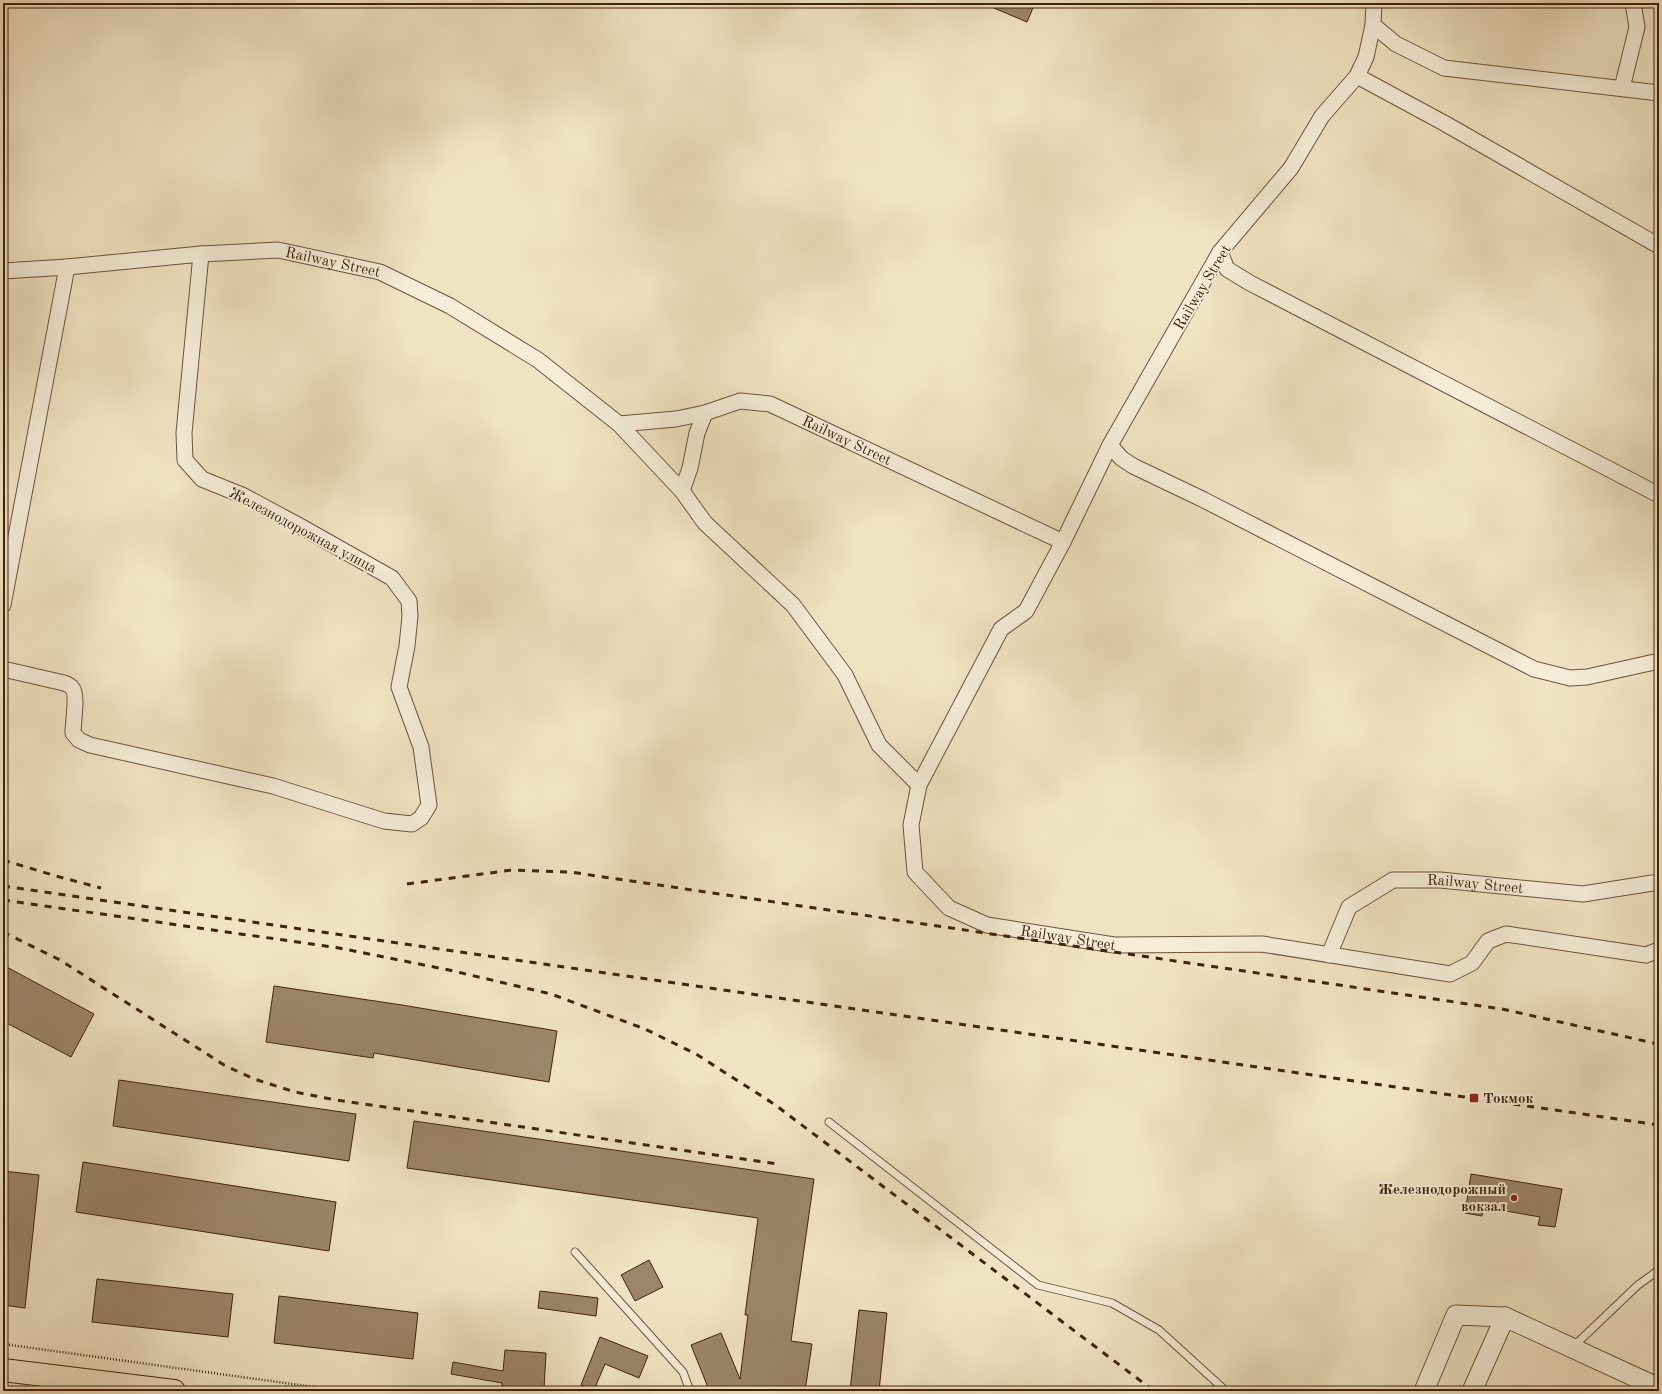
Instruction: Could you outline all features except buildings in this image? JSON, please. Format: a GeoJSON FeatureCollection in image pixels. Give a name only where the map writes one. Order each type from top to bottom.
{"type":"FeatureCollection","features":[{"type":"Feature","properties":{"kind":"main road"},"geometry":{"type":"LineString","coordinates":[[3,1370],[174,1391]]}},
{"type":"Feature","properties":{"kind":"street","name":"Railway Street"},"geometry":{"type":"LineString","coordinates":[[1374,3],[1374,25],[1366,56],[1357,76],[1322,116],[1291,168],[1220,252],[1110,445],[1063,542],[1026,611],[1001,629],[919,785],[911,825],[915,872],[949,908],[987,925],[1114,945],[1262,944],[1450,974],[1472,963],[1488,941],[1506,934],[1646,956],[1659,950]]}},
{"type":"Feature","properties":{"kind":"street"},"geometry":{"type":"LineString","coordinates":[[1622,88],[1637,26],[1634,3]]}},
{"type":"Feature","properties":{"kind":"street"},"geometry":{"type":"LineString","coordinates":[[1374,25],[1396,44],[1444,68],[1659,93]]}},
{"type":"Feature","properties":{"kind":"street"},"geometry":{"type":"LineString","coordinates":[[1357,76],[1444,123],[1659,246]]}},
{"type":"Feature","properties":{"kind":"street","name":"Railway Street"},"geometry":{"type":"LineString","coordinates":[[3,271],[67,267],[201,254],[278,250],[380,272],[450,306],[538,360],[619,424],[682,491],[705,523],[793,605],[846,675],[879,744],[919,785]]}},
{"type":"Feature","properties":{"kind":"street"},"geometry":{"type":"LineString","coordinates":[[1220,252],[1227,268],[1250,283],[1659,495]]}},
{"type":"Feature","properties":{"kind":"street","name":"Железнодорожная улица"},"geometry":{"type":"LineString","coordinates":[[3,669],[64,683],[72,687],[75,692],[73,733],[79,740],[90,745],[273,786],[384,821],[412,824],[421,818],[429,805],[421,747],[399,687],[407,646],[410,616],[409,601],[392,578],[258,503],[202,479],[185,460],[184,434],[201,254]]}},
{"type":"Feature","properties":{"kind":"street"},"geometry":{"type":"LineString","coordinates":[[3,605],[67,267]]}},
{"type":"Feature","properties":{"kind":"street","name":"Railway Street"},"geometry":{"type":"LineString","coordinates":[[619,424],[676,419],[705,413],[740,402],[770,404],[1063,542]]}},
{"type":"Feature","properties":{"kind":"street"},"geometry":{"type":"LineString","coordinates":[[682,491],[690,468],[697,433],[705,413]]}},
{"type":"Feature","properties":{"kind":"street"},"geometry":{"type":"LineString","coordinates":[[1110,445],[1121,458],[1139,470],[1202,499],[1534,669],[1570,678],[1587,677],[1659,662]]}},
{"type":"Feature","properties":{"kind":"street","name":"Railway Street"},"geometry":{"type":"LineString","coordinates":[[1329,955],[1349,907],[1393,880],[1440,880],[1583,894],[1659,882]]}},
{"type":"Feature","properties":{"kind":"street"},"geometry":{"type":"LineString","coordinates":[[1424,1391],[1456,1315],[1505,1317],[1659,1388]]}},
{"type":"Feature","properties":{"kind":"street"},"geometry":{"type":"LineString","coordinates":[[1472,1391],[1505,1317]]}},
{"type":"Feature","properties":{"kind":"lane"},"geometry":{"type":"LineString","coordinates":[[830,1122],[1038,1285],[1112,1303],[1132,1314],[1159,1330],[1226,1391]]}},
{"type":"Feature","properties":{"kind":"lane"},"geometry":{"type":"LineString","coordinates":[[575,1252],[683,1372],[690,1391]]}},
{"type":"Feature","properties":{"kind":"lane"},"geometry":{"type":"LineString","coordinates":[[1572,1348],[1638,1285],[1659,1270]]}},
{"type":"Feature","properties":{"kind":"path"},"geometry":{"type":"LineString","coordinates":[[3,1344],[343,1391]]}},
{"type":"Feature","properties":{"kind":"railway"},"geometry":{"type":"LineString","coordinates":[[3,860],[101,888]]}},
{"type":"Feature","properties":{"kind":"railway"},"geometry":{"type":"LineString","coordinates":[[407,884],[512,870],[570,872],[1502,1009],[1658,1044]]}},
{"type":"Feature","properties":{"kind":"railway"},"geometry":{"type":"LineString","coordinates":[[3,886],[1659,1125]]}},
{"type":"Feature","properties":{"kind":"railway"},"geometry":{"type":"LineString","coordinates":[[3,900],[339,948],[449,970],[551,994],[645,1029],[696,1054],[774,1104],[1154,1391]]}},
{"type":"Feature","properties":{"kind":"railway"},"geometry":{"type":"LineString","coordinates":[[3,932],[60,960],[224,1065],[254,1079],[295,1092],[336,1100],[778,1164]]}},
{"type":"Feature","properties":{"kind":"place","name":"Токмок"},"geometry":{"type":"Point","coordinates":[1474,1098]}},
{"type":"Feature","properties":{"kind":"place","name":"Железнодорожный вокзал"},"geometry":{"type":"Point","coordinates":[1514,1198]}}]}
